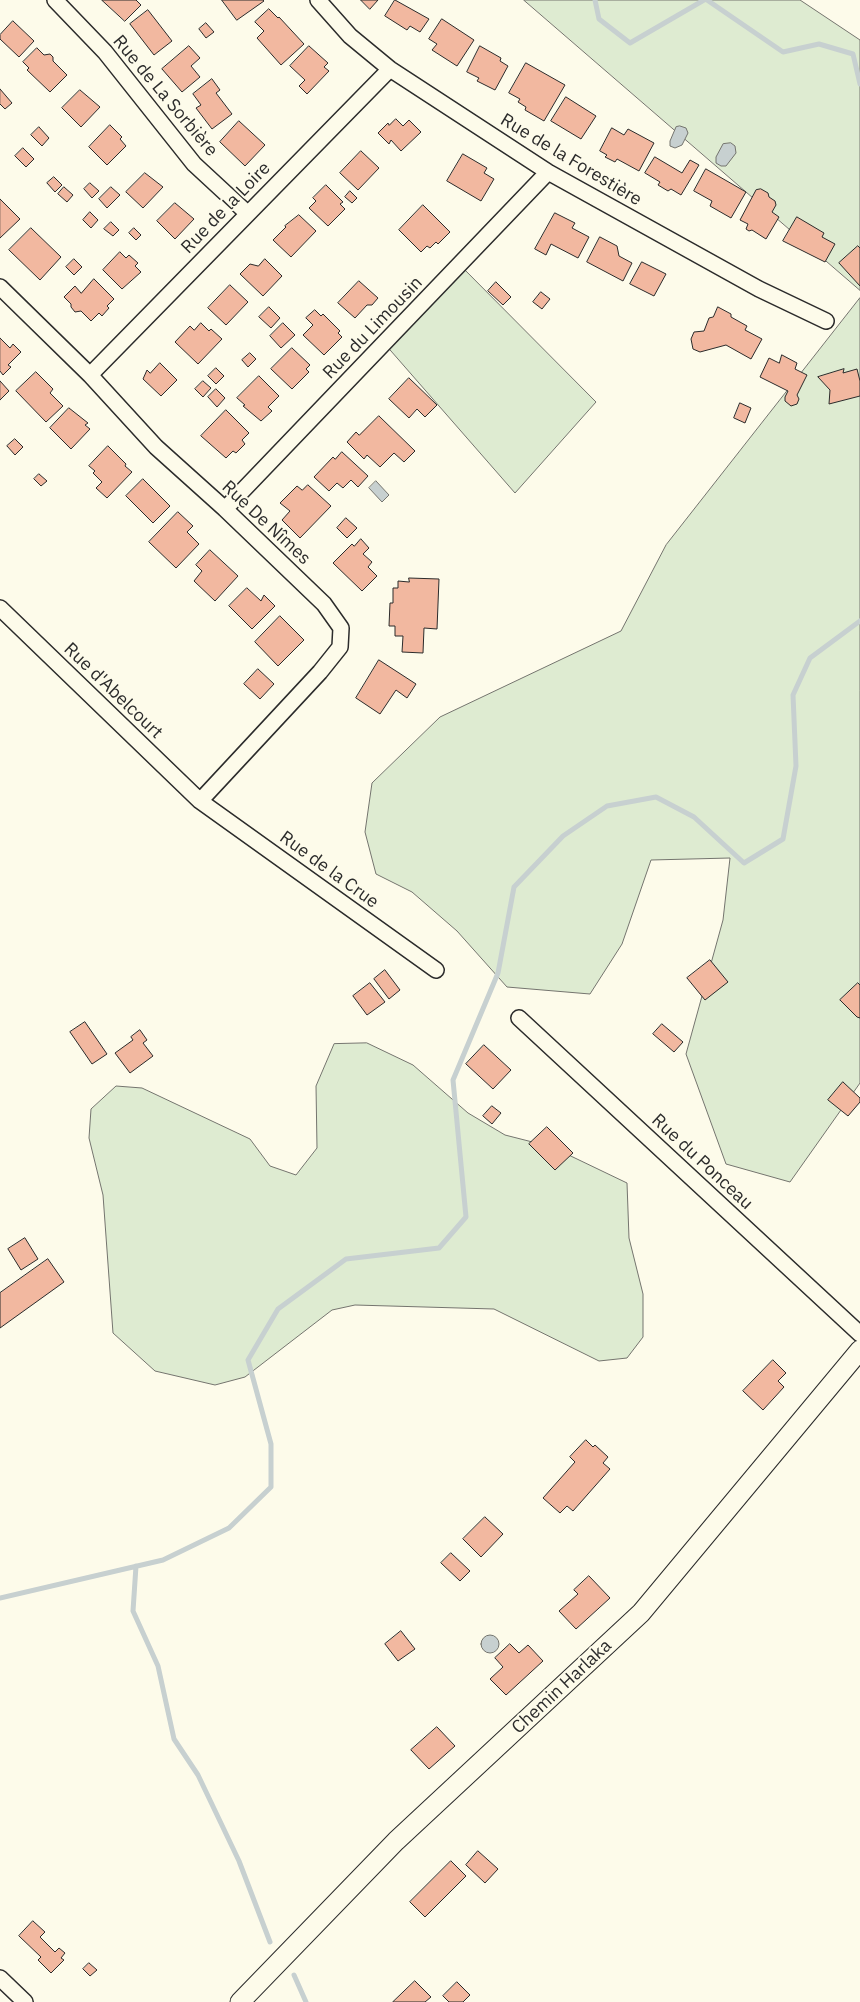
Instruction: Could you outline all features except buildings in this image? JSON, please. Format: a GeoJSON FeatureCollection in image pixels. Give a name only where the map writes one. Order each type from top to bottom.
{"type":"FeatureCollection","features":[{"type":"Feature","properties":{"kind":"street","name":"Rue de La Sorbière"},"geometry":{"type":"LineString","coordinates":[[55,0],[106,52],[194,164],[246,213]]}},
{"type":"Feature","properties":{"kind":"street","name":"Rue de la Forestière"},"geometry":{"type":"LineString","coordinates":[[318,0],[350,36],[390,69],[548,172],[759,289],[826,321]]}},
{"type":"Feature","properties":{"kind":"street","name":"Rue de la Loire"},"geometry":{"type":"LineString","coordinates":[[90,375],[246,213],[390,69]]}},
{"type":"Feature","properties":{"kind":"street","name":"Rue du Limousin"},"geometry":{"type":"LineString","coordinates":[[225,509],[548,172]]}},
{"type":"Feature","properties":{"kind":"street","name":"Rue De Nîmes"},"geometry":{"type":"LineString","coordinates":[[0,287],[90,375],[156,447],[225,509],[324,604],[341,628],[340,647],[320,672],[200,801]]}},
{"type":"Feature","properties":{"kind":"street","name":"Rue d'Abelcourt"},"geometry":{"type":"LineString","coordinates":[[0,608],[200,801]]}},
{"type":"Feature","properties":{"kind":"street","name":"Rue de la Crue"},"geometry":{"type":"LineString","coordinates":[[200,801],[436,970]]}},
{"type":"Feature","properties":{"kind":"street","name":"Rue du Ponceau"},"geometry":{"type":"LineString","coordinates":[[519,1018],[860,1334]]}},
{"type":"Feature","properties":{"kind":"street","name":"Chemin Harlaka"},"geometry":{"type":"LineString","coordinates":[[240,2002],[396,1841],[641,1613],[860,1350]]}},
{"type":"Feature","properties":{"kind":"street"},"geometry":{"type":"LineString","coordinates":[[0,1978],[25,2002]]}},
{"type":"Feature","properties":{"kind":"green space"},"geometry":{"type":"Polygon","coordinates":[[[524,0],[800,0],[860,40],[860,290],[524,0]]]}},
{"type":"Feature","properties":{"kind":"green space"},"geometry":{"type":"Polygon","coordinates":[[[459,264],[596,402],[515,493],[384,343],[459,264]]]}},
{"type":"Feature","properties":{"kind":"green space"},"geometry":{"type":"Polygon","coordinates":[[[860,298],[860,1083],[790,1182],[726,1164],[686,1054],[723,920],[730,858],[651,860],[622,944],[590,994],[507,987],[457,931],[412,892],[376,874],[365,832],[372,783],[440,717],[621,631],[666,545],[860,298]]]}},
{"type":"Feature","properties":{"kind":"green space"},"geometry":{"type":"Polygon","coordinates":[[[367,1043],[413,1065],[468,1113],[505,1135],[552,1147],[627,1183],[629,1238],[643,1294],[643,1337],[627,1358],[599,1361],[494,1309],[355,1305],[332,1310],[245,1377],[215,1385],[155,1371],[113,1333],[103,1195],[89,1138],[91,1109],[116,1086],[142,1088],[250,1139],[270,1166],[296,1175],[317,1148],[316,1086],[334,1044],[367,1043]]]}},
{"type":"Feature","properties":{"kind":"shaded area"},"geometry":{"type":"Polygon","coordinates":[[[676,127],[686,128],[688,133],[682,145],[675,148],[670,146],[670,141],[676,127]]]}},
{"type":"Feature","properties":{"kind":"shaded area"},"geometry":{"type":"Polygon","coordinates":[[[731,143],[735,146],[736,153],[726,166],[721,166],[716,163],[716,157],[723,144],[731,143]]]}},
{"type":"Feature","properties":{"kind":"shaded area"},"geometry":{"type":"Polygon","coordinates":[[[376,481],[389,495],[382,502],[369,488],[376,481]]]}},
{"type":"Feature","properties":{"kind":"shaded area"},"geometry":{"type":"Polygon","coordinates":[[[486,1635],[494,1635],[499,1640],[497,1651],[486,1653],[481,1648],[481,1640],[486,1635]]]}},
{"type":"Feature","properties":{"kind":"waterway"},"geometry":{"type":"LineString","coordinates":[[595,0],[599,19],[630,43],[704,0]]}},
{"type":"Feature","properties":{"kind":"waterway"},"geometry":{"type":"LineString","coordinates":[[707,0],[783,52],[819,44],[853,54],[860,84]]}},
{"type":"Feature","properties":{"kind":"waterway"},"geometry":{"type":"LineString","coordinates":[[0,1598],[163,1560],[229,1528],[271,1487],[271,1444],[248,1360],[278,1309],[346,1259],[439,1248],[466,1217],[453,1080],[498,973],[514,887],[563,836],[607,806],[656,797],[694,817],[744,863],[783,839],[796,766],[793,695],[810,658],[860,621]]}},
{"type":"Feature","properties":{"kind":"waterway"},"geometry":{"type":"LineString","coordinates":[[136,1566],[133,1611],[158,1666],[174,1739],[198,1775],[239,1861],[270,1942]]}},
{"type":"Feature","properties":{"kind":"waterway"},"geometry":{"type":"LineString","coordinates":[[294,1975],[306,2002]]}}]}
